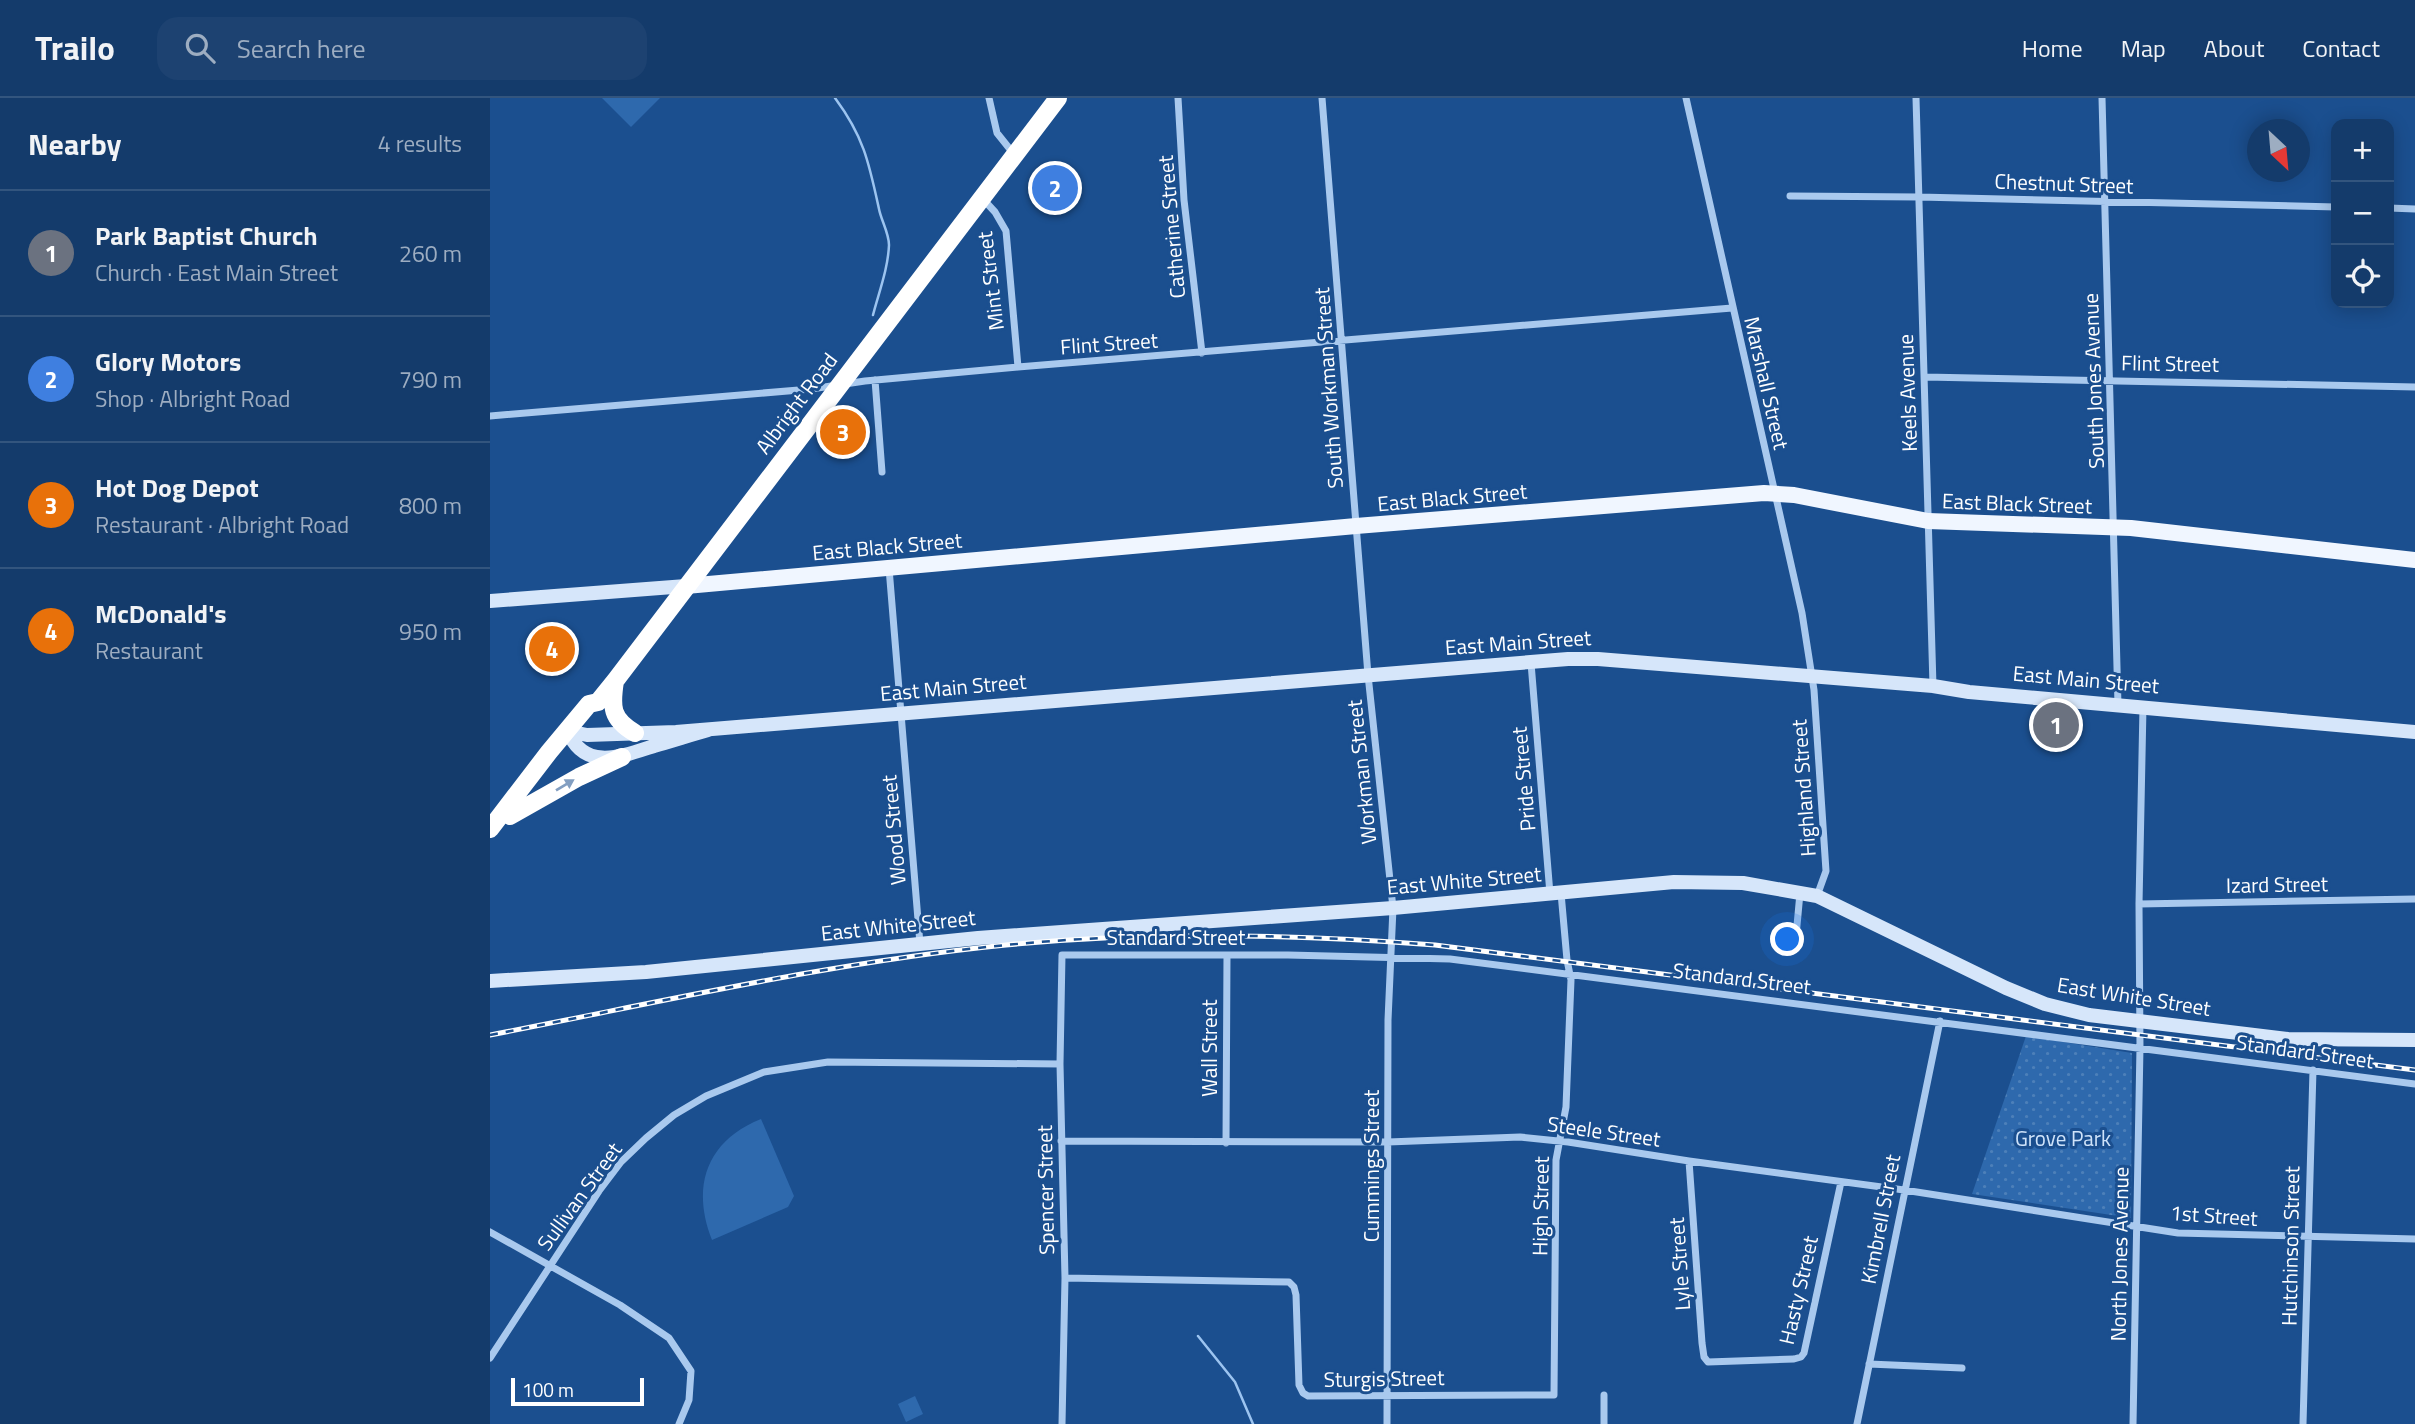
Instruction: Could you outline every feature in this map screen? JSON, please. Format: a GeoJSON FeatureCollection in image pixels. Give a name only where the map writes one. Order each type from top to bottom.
{"type":"FeatureCollection","features":[{"type":"Feature","properties":{"kind":"highway","name":"Albright Road"},"geometry":{"type":"LineString","coordinates":[[573,735],[589,704],[598,702],[615,681],[1058,98]]}},
{"type":"Feature","properties":{"kind":"highway"},"geometry":{"type":"LineString","coordinates":[[615,681],[612,699],[615,714],[624,727],[635,733]]}},
{"type":"Feature","properties":{"kind":"highway"},"geometry":{"type":"LineString","coordinates":[[490,829],[573,735]]}},
{"type":"Feature","properties":{"kind":"highway"},"geometry":{"type":"LineString","coordinates":[[510,816],[579,777],[622,757]]}},
{"type":"Feature","properties":{"kind":"highway"},"geometry":{"type":"LineString","coordinates":[[490,842],[536,778]]}},
{"type":"Feature","properties":{"kind":"main road","name":"East Black Street"},"geometry":{"type":"LineString","coordinates":[[686,586],[1356,526],[1774,493],[1928,521],[2114,527],[2415,560]]}},
{"type":"Feature","properties":{"kind":"street"},"geometry":{"type":"LineString","coordinates":[[989,98],[997,133],[1014,155]]}},
{"type":"Feature","properties":{"kind":"street","name":"Catherine Street"},"geometry":{"type":"LineString","coordinates":[[1178,98],[1184,200],[1202,353]]}},
{"type":"Feature","properties":{"kind":"street","name":"South Workman Street"},"geometry":{"type":"LineString","coordinates":[[1322,98],[1368,675]]}},
{"type":"Feature","properties":{"kind":"street","name":"Marshall Street"},"geometry":{"type":"LineString","coordinates":[[1686,98],[1802,613],[1812,676]]}},
{"type":"Feature","properties":{"kind":"street","name":"Keels Avenue"},"geometry":{"type":"LineString","coordinates":[[1916,98],[1933,686]]}},
{"type":"Feature","properties":{"kind":"street","name":"South Jones Avenue"},"geometry":{"type":"LineString","coordinates":[[2102,98],[2118,705]]}},
{"type":"Feature","properties":{"kind":"street","name":"Chestnut Street"},"geometry":{"type":"LineString","coordinates":[[1790,196],[2331,207]]}},
{"type":"Feature","properties":{"kind":"street","name":"Mint Street"},"geometry":{"type":"LineString","coordinates":[[982,198],[995,212],[1006,231],[1018,367]]}},
{"type":"Feature","properties":{"kind":"street"},"geometry":{"type":"LineString","coordinates":[[2394,208],[2415,209]]}},
{"type":"Feature","properties":{"kind":"street","name":"Flint Street"},"geometry":{"type":"LineString","coordinates":[[490,416],[1018,367],[1732,308]]}},
{"type":"Feature","properties":{"kind":"street","name":"Flint Street"},"geometry":{"type":"LineString","coordinates":[[1925,377],[2415,387]]}},
{"type":"Feature","properties":{"kind":"street"},"geometry":{"type":"LineString","coordinates":[[875,380],[882,472]]}},
{"type":"Feature","properties":{"kind":"street","name":"Wood Street"},"geometry":{"type":"LineString","coordinates":[[889,567],[920,944]]}},
{"type":"Feature","properties":{"kind":"street","name":"East Black Street"},"geometry":{"type":"LineString","coordinates":[[490,601],[686,586]]}},
{"type":"Feature","properties":{"kind":"street","name":"East Main Street"},"geometry":{"type":"LineString","coordinates":[[573,735],[708,730],[1368,675],[1598,659],[1933,686],[1969,692],[2415,732]]}},
{"type":"Feature","properties":{"kind":"street","name":"Pride Street"},"geometry":{"type":"LineString","coordinates":[[1531,662],[1556,893]]}},
{"type":"Feature","properties":{"kind":"street","name":"Workman Street"},"geometry":{"type":"LineString","coordinates":[[1368,675],[1393,908]]}},
{"type":"Feature","properties":{"kind":"street","name":"Highland Street"},"geometry":{"type":"LineString","coordinates":[[1812,676],[1826,871],[1817,896]]}},
{"type":"Feature","properties":{"kind":"street","name":"North Jones Avenue"},"geometry":{"type":"LineString","coordinates":[[2133,1424],[2143,707]]}},
{"type":"Feature","properties":{"kind":"street","name":"East Main Street"},"geometry":{"type":"LineString","coordinates":[[573,735],[584,752],[594,757],[622,757],[708,730]]}},
{"type":"Feature","properties":{"kind":"street","name":"East White Street"},"geometry":{"type":"LineString","coordinates":[[490,981],[646,972],[920,944],[1709,881],[1743,883],[1817,896],[2006,988],[2045,1004],[2089,1015],[2288,1039],[2415,1040]]}},
{"type":"Feature","properties":{"kind":"street"},"geometry":{"type":"LineString","coordinates":[[1795,947],[1800,892]]}},
{"type":"Feature","properties":{"kind":"street","name":"High Street"},"geometry":{"type":"LineString","coordinates":[[1554,1395],[1556,1160],[1566,1107],[1570,973],[1556,893]]}},
{"type":"Feature","properties":{"kind":"street","name":"Izard Street"},"geometry":{"type":"LineString","coordinates":[[2139,904],[2415,899]]}},
{"type":"Feature","properties":{"kind":"street","name":"Cummings Street"},"geometry":{"type":"LineString","coordinates":[[1387,1424],[1390,956],[1393,908]]}},
{"type":"Feature","properties":{"kind":"street","name":"Standard Street"},"geometry":{"type":"LineString","coordinates":[[1062,955],[1390,956],[1450,959],[2415,1084]]}},
{"type":"Feature","properties":{"kind":"street","name":"Spencer Street"},"geometry":{"type":"LineString","coordinates":[[1062,955],[1060,1064],[1065,1278],[1062,1424]]}},
{"type":"Feature","properties":{"kind":"street","name":"Wall Street"},"geometry":{"type":"LineString","coordinates":[[1226,1143],[1227,955]]}},
{"type":"Feature","properties":{"kind":"street","name":"Kimbrell Street"},"geometry":{"type":"LineString","coordinates":[[1857,1424],[1940,1021]]}},
{"type":"Feature","properties":{"kind":"street","name":"Sullivan Street"},"geometry":{"type":"LineString","coordinates":[[490,1359],[599,1191],[621,1162],[646,1138],[685,1109],[733,1084],[764,1072],[828,1062],[1060,1064]]}},
{"type":"Feature","properties":{"kind":"street","name":"Hutchinson Street"},"geometry":{"type":"LineString","coordinates":[[2303,1424],[2312,1070]]}},
{"type":"Feature","properties":{"kind":"street","name":"Steele Street"},"geometry":{"type":"LineString","coordinates":[[1061,1141],[1388,1142],[1520,1137],[1904,1190],[2137,1226]]}},
{"type":"Feature","properties":{"kind":"street","name":"Lyle Street"},"geometry":{"type":"LineString","coordinates":[[1689,1161],[1702,1343],[1704,1357],[1708,1362]]}},
{"type":"Feature","properties":{"kind":"street","name":"Hasty Street"},"geometry":{"type":"LineString","coordinates":[[1708,1362],[1794,1359],[1804,1353],[1841,1182]]}},
{"type":"Feature","properties":{"kind":"street","name":"1st Street"},"geometry":{"type":"LineString","coordinates":[[2137,1226],[2178,1233],[2415,1239]]}},
{"type":"Feature","properties":{"kind":"street"},"geometry":{"type":"LineString","coordinates":[[490,1232],[620,1305],[669,1338],[691,1371],[689,1400],[679,1424]]}},
{"type":"Feature","properties":{"kind":"street","name":"Sturgis Street"},"geometry":{"type":"LineString","coordinates":[[1065,1278],[1289,1282],[1296,1295],[1299,1385],[1303,1393],[1314,1396],[1554,1395]]}},
{"type":"Feature","properties":{"kind":"street"},"geometry":{"type":"LineString","coordinates":[[1869,1364],[1962,1368]]}},
{"type":"Feature","properties":{"kind":"street"},"geometry":{"type":"LineString","coordinates":[[1604,1395],[1604,1424]]}},
{"type":"Feature","properties":{"kind":"green space"},"geometry":{"type":"Polygon","coordinates":[[[602,98],[660,98],[631,127],[602,98]]]}},
{"type":"Feature","properties":{"kind":"green space","name":"Grove Park"},"geometry":{"type":"Polygon","coordinates":[[[2026,1036],[2132,1053],[2131,1218],[1972,1194],[2026,1036]]]}},
{"type":"Feature","properties":{"kind":"green space"},"geometry":{"type":"Polygon","coordinates":[[[761,1119],[794,1196],[788,1207],[712,1240],[703,1202],[708,1168],[727,1140],[742,1128],[761,1119]]]}},
{"type":"Feature","properties":{"kind":"green space"},"geometry":{"type":"Polygon","coordinates":[[[915,1396],[923,1414],[906,1422],[898,1404],[915,1396]]]}},
{"type":"Feature","properties":{"kind":"waterway"},"geometry":{"type":"LineString","coordinates":[[835,98],[853,125],[864,151],[889,240],[885,272],[873,315]]}},
{"type":"Feature","properties":{"kind":"waterway"},"geometry":{"type":"LineString","coordinates":[[1198,1336],[1235,1382],[1253,1424]]}},
{"type":"Feature","properties":{"kind":"railway"},"geometry":{"type":"LineString","coordinates":[[490,1035],[812,972],[941,952],[1113,938],[1274,936],[1435,945],[2415,1070]]}},
{"type":"Feature","properties":{"kind":"place","name":"Glory Motors"},"geometry":{"type":"Point","coordinates":[1055,188]}},
{"type":"Feature","properties":{"kind":"place","name":"Hot Dog Depot"},"geometry":{"type":"Point","coordinates":[843,432]}},
{"type":"Feature","properties":{"kind":"place","name":"McDonald's"},"geometry":{"type":"Point","coordinates":[552,649]}},
{"type":"Feature","properties":{"kind":"place","name":"Park Baptist Church"},"geometry":{"type":"Point","coordinates":[2056,725]}}]}
